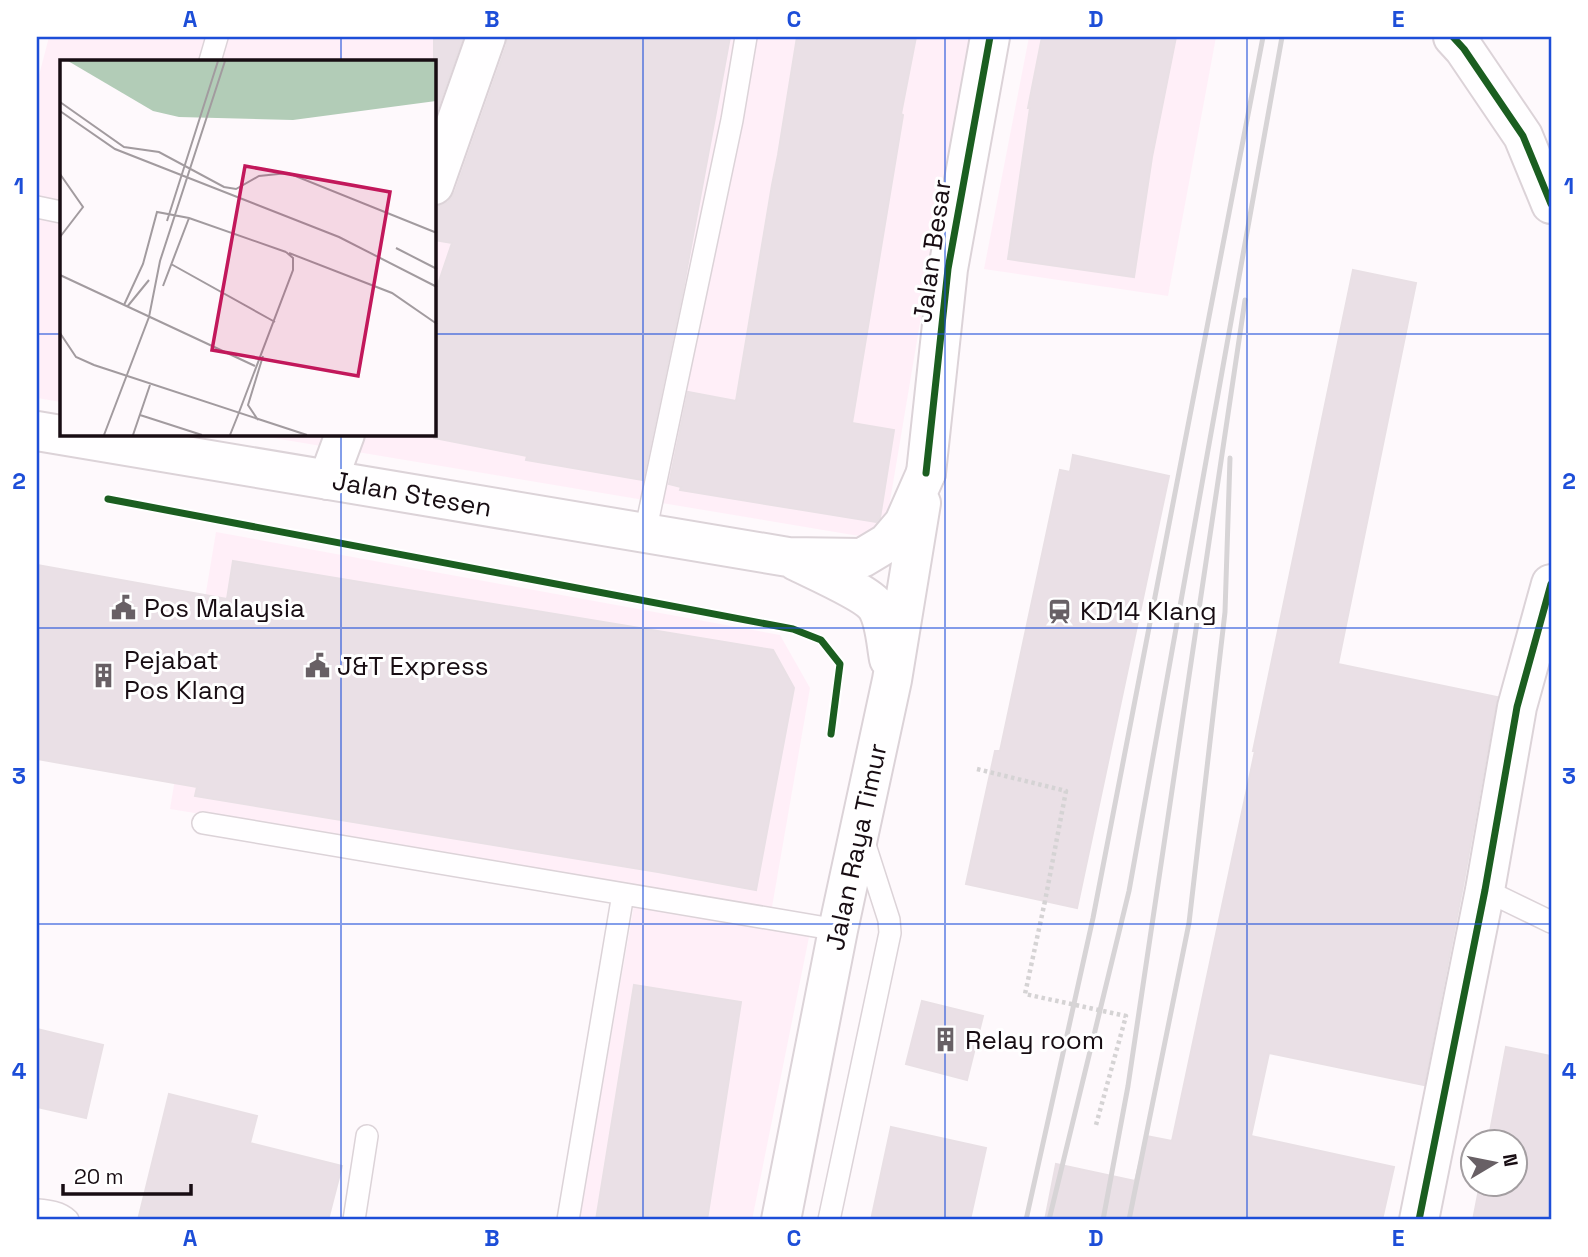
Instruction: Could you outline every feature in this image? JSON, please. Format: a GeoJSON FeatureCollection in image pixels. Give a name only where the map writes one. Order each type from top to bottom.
{"type":"FeatureCollection","features":[{"type":"Feature","properties":{"kind":"main road"},"geometry":{"type":"LineString","coordinates":[[436,179],[486,37]]}},
{"type":"Feature","properties":{"kind":"main road","name":"Jalan Besar"},"geometry":{"type":"LineString","coordinates":[[926,473],[948,269],[990,37]]}},
{"type":"Feature","properties":{"kind":"main road"},"geometry":{"type":"LineString","coordinates":[[1454,37],[1523,136],[1551,204]]}},
{"type":"Feature","properties":{"kind":"main road","name":"Jalan Stesen"},"geometry":{"type":"LineString","coordinates":[[37,430],[60,434]]}},
{"type":"Feature","properties":{"kind":"main road","name":"Jalan Stesen"},"geometry":{"type":"LineString","coordinates":[[72,436],[788,557],[862,558],[887,543],[904,523],[926,473]]}},
{"type":"Feature","properties":{"kind":"main road"},"geometry":{"type":"LineString","coordinates":[[328,480],[344,436]]}},
{"type":"Feature","properties":{"kind":"main road","name":"Jalan Raya Timur"},"geometry":{"type":"LineString","coordinates":[[781,1220],[838,930],[892,680],[926,473]]}},
{"type":"Feature","properties":{"kind":"main road","name":"Jalan Stesen"},"geometry":{"type":"LineString","coordinates":[[788,557],[860,594],[875,606],[884,626],[892,680]]}},
{"type":"Feature","properties":{"kind":"main road"},"geometry":{"type":"LineString","coordinates":[[1419,1220],[1485,890],[1517,707],[1551,584]]}},
{"type":"Feature","properties":{"kind":"lane"},"geometry":{"type":"LineString","coordinates":[[210,60],[217,37]]}},
{"type":"Feature","properties":{"kind":"lane"},"geometry":{"type":"LineString","coordinates":[[645,533],[732,120],[746,37]]}},
{"type":"Feature","properties":{"kind":"lane"},"geometry":{"type":"LineString","coordinates":[[37,206],[60,212]]}},
{"type":"Feature","properties":{"kind":"lane"},"geometry":{"type":"LineString","coordinates":[[203,823],[838,930]]}},
{"type":"Feature","properties":{"kind":"lane"},"geometry":{"type":"LineString","coordinates":[[829,1220],[890,933],[889,920],[860,830]]}},
{"type":"Feature","properties":{"kind":"lane"},"geometry":{"type":"LineString","coordinates":[[1485,890],[1551,922]]}},
{"type":"Feature","properties":{"kind":"lane"},"geometry":{"type":"LineString","coordinates":[[568,1220],[623,894]]}},
{"type":"Feature","properties":{"kind":"lane"},"geometry":{"type":"LineString","coordinates":[[354,1220],[367,1136]]}},
{"type":"Feature","properties":{"kind":"lane"},"geometry":{"type":"LineString","coordinates":[[37,1210],[49,1211],[68,1220]]}},
{"type":"Feature","properties":{"kind":"path"},"geometry":{"type":"LineString","coordinates":[[977,769],[1066,791],[1025,994],[1126,1016],[1096,1125]]}},
{"type":"Feature","properties":{"kind":"shaded area"},"geometry":{"type":"Polygon","coordinates":[[[49,37],[973,37],[928,275],[886,525],[865,537],[262,436],[436,436],[436,60],[60,60],[60,402],[37,398],[37,83],[49,37]]]}},
{"type":"Feature","properties":{"kind":"shaded area"},"geometry":{"type":"Polygon","coordinates":[[[1029,37],[1216,37],[1168,296],[984,269],[1029,37]]]}},
{"type":"Feature","properties":{"kind":"shaded area"},"geometry":{"type":"Polygon","coordinates":[[[216,532],[780,635],[810,688],[772,907],[170,809],[216,532]]]}},
{"type":"Feature","properties":{"kind":"shaded area"},"geometry":{"type":"Polygon","coordinates":[[[634,905],[809,937],[752,1220],[579,1220],[634,905]]]}},
{"type":"Feature","properties":{"kind":"building"},"geometry":{"type":"Polygon","coordinates":[[[434,37],[463,37],[436,113],[436,60],[434,37]]]}},
{"type":"Feature","properties":{"kind":"building"},"geometry":{"type":"Polygon","coordinates":[[[507,37],[730,37],[682,295],[643,480],[526,460],[527,456],[434,438],[436,290],[452,243],[436,240],[436,206],[448,202],[455,192],[507,44],[507,37]]]}},
{"type":"Feature","properties":{"kind":"building"},"geometry":{"type":"Polygon","coordinates":[[[797,37],[916,37],[901,114],[903,115],[852,423],[894,430],[880,518],[876,522],[680,490],[681,487],[669,484],[688,392],[736,401],[797,37]]]}},
{"type":"Feature","properties":{"kind":"building"},"geometry":{"type":"Polygon","coordinates":[[[1042,37],[1176,37],[1152,157],[1134,277],[1008,259],[1028,108],[1042,37]]]}},
{"type":"Feature","properties":{"kind":"building"},"geometry":{"type":"Polygon","coordinates":[[[1353,270],[1416,283],[1338,664],[1497,697],[1424,1085],[1269,1053],[1251,1136],[1394,1167],[1382,1220],[1045,1220],[1056,1164],[1135,1181],[1146,1136],[1172,1141],[1353,270]]]}},
{"type":"Feature","properties":{"kind":"building"},"geometry":{"type":"Polygon","coordinates":[[[1073,455],[1169,476],[1077,908],[966,884],[995,751],[1000,751],[1060,470],[1070,472],[1073,455]]]}},
{"type":"Feature","properties":{"kind":"building"},"geometry":{"type":"Polygon","coordinates":[[[233,561],[773,650],[794,688],[756,890],[195,796],[197,787],[37,759],[37,565],[227,599],[233,561]]]}},
{"type":"Feature","properties":{"kind":"building"},"geometry":{"type":"Polygon","coordinates":[[[634,985],[741,1002],[707,1220],[596,1220],[634,985]]]}},
{"type":"Feature","properties":{"kind":"building","name":"Relay room"},"geometry":{"type":"Polygon","coordinates":[[[922,1001],[983,1016],[967,1080],[906,1064],[922,1001]]]}},
{"type":"Feature","properties":{"kind":"building"},"geometry":{"type":"Polygon","coordinates":[[[37,1029],[103,1045],[86,1118],[37,1107],[37,1029]]]}},
{"type":"Feature","properties":{"kind":"building"},"geometry":{"type":"Polygon","coordinates":[[[1506,1047],[1551,1056],[1551,1220],[1473,1220],[1477,1198],[1528,1198],[1528,1128],[1491,1128],[1506,1047]]]}},
{"type":"Feature","properties":{"kind":"building"},"geometry":{"type":"Polygon","coordinates":[[[169,1094],[257,1116],[250,1143],[342,1166],[328,1220],[138,1220],[169,1094]]]}},
{"type":"Feature","properties":{"kind":"building"},"geometry":{"type":"Polygon","coordinates":[[[891,1127],[986,1148],[970,1220],[871,1220],[891,1127]]]}},
{"type":"Feature","properties":{"kind":"railway"},"geometry":{"type":"LineString","coordinates":[[1026,1220],[1093,918],[1263,37]]}},
{"type":"Feature","properties":{"kind":"railway"},"geometry":{"type":"LineString","coordinates":[[1049,1220],[1129,891],[1282,37]]}},
{"type":"Feature","properties":{"kind":"railway"},"geometry":{"type":"LineString","coordinates":[[1103,1220],[1128,1086],[1245,300]]}},
{"type":"Feature","properties":{"kind":"railway"},"geometry":{"type":"LineString","coordinates":[[1129,1220],[1189,923],[1225,612],[1230,458]]}},
{"type":"Feature","properties":{"kind":"cycle path"},"geometry":{"type":"LineString","coordinates":[[926,473],[948,269],[990,37]]}},
{"type":"Feature","properties":{"kind":"cycle path"},"geometry":{"type":"LineString","coordinates":[[1453,37],[1523,136],[1551,204]]}},
{"type":"Feature","properties":{"kind":"cycle path"},"geometry":{"type":"LineString","coordinates":[[108,499],[793,629],[821,640],[840,664],[831,734]]}},
{"type":"Feature","properties":{"kind":"cycle path"},"geometry":{"type":"LineString","coordinates":[[1419,1220],[1485,890],[1517,707],[1551,584]]}},
{"type":"Feature","properties":{"kind":"place","name":"Pos Malaysia"},"geometry":{"type":"Point","coordinates":[124,608]}},
{"type":"Feature","properties":{"kind":"place","name":"KD14 Klang"},"geometry":{"type":"Point","coordinates":[1060,611]}},
{"type":"Feature","properties":{"kind":"place","name":"J&T Express"},"geometry":{"type":"Point","coordinates":[317,666]}},
{"type":"Feature","properties":{"kind":"place","name":"Pejabat Pos Klang"},"geometry":{"type":"Point","coordinates":[104,675]}},
{"type":"Feature","properties":{"kind":"place","name":"Relay room"},"geometry":{"type":"Point","coordinates":[945,1040]}}]}
